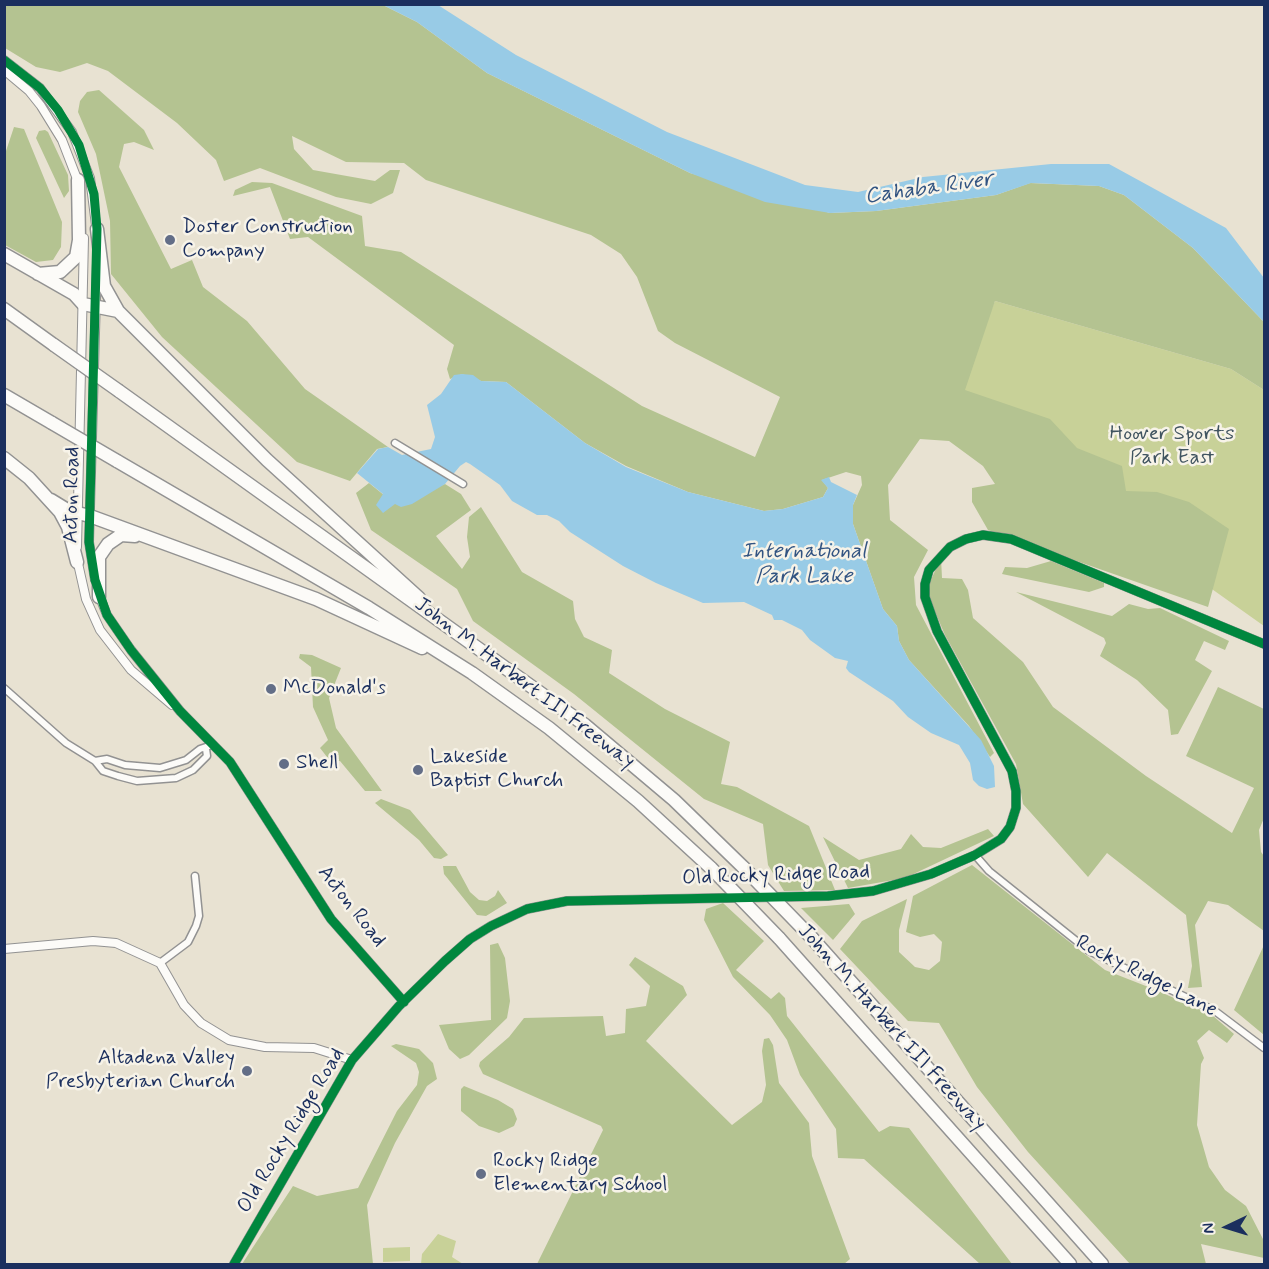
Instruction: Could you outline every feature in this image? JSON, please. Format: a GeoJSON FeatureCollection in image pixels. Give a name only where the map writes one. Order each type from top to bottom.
{"type":"FeatureCollection","features":[{"type":"Feature","properties":{"kind":"highway"},"geometry":{"type":"LineString","coordinates":[[38,274],[60,272],[76,257],[79,240],[78,180]]}},
{"type":"Feature","properties":{"kind":"highway"},"geometry":{"type":"LineString","coordinates":[[97,229],[104,286],[118,311],[267,460],[405,583],[436,617]]}},
{"type":"Feature","properties":{"kind":"highway"},"geometry":{"type":"LineString","coordinates":[[4,254],[89,305],[118,311]]}},
{"type":"Feature","properties":{"kind":"highway","name":"John M. Harbert III Freeway"},"geometry":{"type":"LineString","coordinates":[[4,309],[585,725],[674,800],[812,938],[1101,1264]]}},
{"type":"Feature","properties":{"kind":"highway","name":"John M. Harbert III Freeway"},"geometry":{"type":"LineString","coordinates":[[4,395],[369,608],[472,673],[549,728],[638,801],[711,868],[779,938],[1070,1264]]}},
{"type":"Feature","properties":{"kind":"highway"},"geometry":{"type":"LineString","coordinates":[[4,458],[61,508],[316,599],[472,673]]}},
{"type":"Feature","properties":{"kind":"highway"},"geometry":{"type":"LineString","coordinates":[[51,500],[68,527],[77,562]]}},
{"type":"Feature","properties":{"kind":"highway"},"geometry":{"type":"LineString","coordinates":[[99,597],[99,557],[108,544],[121,535],[145,537]]}},
{"type":"Feature","properties":{"kind":"street","name":"Acton Road"},"geometry":{"type":"LineString","coordinates":[[4,60],[40,88],[68,126],[90,178],[97,229],[89,305],[83,514],[77,562],[86,599],[109,643],[149,688],[180,711],[213,742],[230,762],[331,919],[404,1002]]}},
{"type":"Feature","properties":{"kind":"street","name":"Acton Road"},"geometry":{"type":"LineString","coordinates":[[4,70],[29,91],[41,106],[62,140],[78,180],[84,218],[89,305],[83,514],[99,597],[117,632],[180,711]]}},
{"type":"Feature","properties":{"kind":"street"},"geometry":{"type":"LineString","coordinates":[[395,443],[463,484]]}},
{"type":"Feature","properties":{"kind":"street","name":"Old Rocky Ridge Road"},"geometry":{"type":"LineString","coordinates":[[234,1264],[352,1060],[404,1002],[470,939],[509,917],[538,906],[567,901],[856,894],[910,882],[975,855],[1001,839],[1010,827],[1016,808],[1016,791],[1005,756],[929,612],[925,591],[927,576],[933,564],[950,548],[966,539],[983,535],[1011,539],[1264,644]]}},
{"type":"Feature","properties":{"kind":"street"},"geometry":{"type":"LineString","coordinates":[[4,688],[66,743],[94,761],[103,771],[118,776],[138,781],[176,778],[193,770],[207,756],[206,749]]}},
{"type":"Feature","properties":{"kind":"street"},"geometry":{"type":"LineString","coordinates":[[206,749],[213,742]]}},
{"type":"Feature","properties":{"kind":"street"},"geometry":{"type":"LineString","coordinates":[[94,761],[107,759],[125,765],[160,768],[186,760],[200,748],[206,749]]}},
{"type":"Feature","properties":{"kind":"street","name":"Rocky Ridge Lane"},"geometry":{"type":"LineString","coordinates":[[975,855],[989,871],[1081,946],[1105,960],[1215,1011],[1264,1048]]}},
{"type":"Feature","properties":{"kind":"street"},"geometry":{"type":"LineString","coordinates":[[160,963],[188,942],[196,926],[199,916],[195,876]]}},
{"type":"Feature","properties":{"kind":"street"},"geometry":{"type":"LineString","coordinates":[[4,949],[93,941],[116,943],[160,963],[184,1005],[217,1034],[245,1045],[314,1048],[352,1060]]}},
{"type":"Feature","properties":{"kind":"green space"},"geometry":{"type":"Polygon","coordinates":[[[5,5],[383,5],[417,22],[487,73],[690,173],[830,213],[876,211],[996,195],[1030,183],[1099,186],[1124,195],[1193,248],[1264,322],[1264,390],[1231,369],[995,301],[965,390],[1050,419],[1077,448],[1122,466],[1126,491],[1157,492],[1189,502],[1229,529],[1208,607],[988,530],[972,502],[972,488],[995,484],[983,466],[949,441],[920,439],[888,485],[890,520],[928,550],[914,577],[916,605],[994,753],[990,757],[969,726],[909,660],[899,641],[897,626],[883,609],[853,524],[853,505],[862,485],[861,476],[846,472],[822,480],[828,488],[823,497],[783,509],[764,511],[688,492],[626,466],[585,443],[506,382],[481,381],[462,374],[450,379],[447,369],[454,345],[308,237],[290,239],[270,187],[233,196],[235,190],[252,182],[272,183],[362,216],[365,246],[401,252],[642,406],[755,457],[780,397],[675,343],[658,331],[637,277],[621,254],[591,235],[426,180],[404,163],[346,162],[292,136],[294,149],[313,170],[375,181],[390,170],[400,170],[393,193],[371,204],[336,197],[260,168],[224,181],[216,160],[177,123],[108,71],[87,63],[60,72],[36,67],[5,48],[5,5]]]}},
{"type":"Feature","properties":{"kind":"green space"},"geometry":{"type":"Polygon","coordinates":[[[99,90],[144,130],[154,150],[134,142],[124,144],[119,167],[171,269],[192,260],[203,287],[247,321],[305,389],[388,447],[377,449],[350,481],[297,462],[162,337],[111,274],[110,221],[96,154],[78,112],[80,101],[87,92],[99,90]]]}},
{"type":"Feature","properties":{"kind":"green space"},"geometry":{"type":"Polygon","coordinates":[[[14,127],[24,129],[62,222],[61,247],[53,260],[36,262],[5,245],[5,154],[14,127]]]}},
{"type":"Feature","properties":{"kind":"green space"},"geometry":{"type":"Polygon","coordinates":[[[45,130],[68,175],[69,191],[64,198],[36,138],[39,131],[45,130]]]}},
{"type":"Feature","properties":{"kind":"green space","name":"Hoover Sports Park East"},"geometry":{"type":"Polygon","coordinates":[[[995,301],[1231,369],[1264,390],[1264,626],[951,404],[995,301]]]}},
{"type":"Feature","properties":{"kind":"green space"},"geometry":{"type":"Polygon","coordinates":[[[369,483],[395,504],[445,484],[461,494],[471,510],[436,536],[462,569],[470,557],[467,537],[469,517],[481,507],[522,572],[573,601],[575,619],[584,637],[612,650],[609,673],[665,709],[730,742],[721,784],[737,787],[809,826],[835,890],[784,891],[768,865],[763,824],[704,799],[574,694],[473,621],[457,589],[371,530],[356,493],[369,483]]]}},
{"type":"Feature","properties":{"kind":"green space"},"geometry":{"type":"Polygon","coordinates":[[[941,558],[942,578],[962,579],[968,590],[973,618],[1023,662],[1053,707],[1146,776],[1232,833],[1254,788],[1186,756],[1218,687],[1264,709],[1264,818],[1259,830],[1261,852],[1264,856],[1264,931],[1228,905],[1208,901],[1195,925],[1202,987],[1188,988],[1192,966],[1186,915],[1107,853],[1088,877],[1023,804],[1016,764],[945,635],[930,600],[929,584],[941,558]]]}},
{"type":"Feature","properties":{"kind":"green space"},"geometry":{"type":"Polygon","coordinates":[[[1051,561],[1104,583],[1104,587],[1089,592],[1002,574],[1005,567],[1027,568],[1051,561]]]}},
{"type":"Feature","properties":{"kind":"green space"},"geometry":{"type":"Polygon","coordinates":[[[1016,592],[1112,616],[1129,604],[1148,609],[1160,608],[1229,641],[1225,650],[1204,641],[1195,660],[1212,671],[1178,734],[1171,735],[1168,710],[1137,680],[1100,656],[1106,643],[1104,638],[1016,592]]]}},
{"type":"Feature","properties":{"kind":"green space"},"geometry":{"type":"Polygon","coordinates":[[[300,654],[312,655],[341,668],[329,698],[336,728],[382,791],[365,791],[340,761],[331,762],[320,748],[328,740],[313,707],[311,667],[299,658],[300,654]]]}},
{"type":"Feature","properties":{"kind":"green space"},"geometry":{"type":"Polygon","coordinates":[[[381,799],[410,810],[448,855],[441,859],[434,858],[419,840],[375,803],[381,799]]]}},
{"type":"Feature","properties":{"kind":"green space"},"geometry":{"type":"Polygon","coordinates":[[[988,829],[994,836],[905,878],[848,888],[823,837],[859,860],[901,849],[911,834],[923,847],[941,848],[988,829]]]}},
{"type":"Feature","properties":{"kind":"green space"},"geometry":{"type":"Polygon","coordinates":[[[972,865],[1105,970],[1212,1015],[1234,1034],[1227,1043],[1209,1030],[1197,1041],[1204,1058],[1201,1064],[1197,1125],[1209,1167],[1225,1190],[1246,1206],[1264,1241],[1264,1258],[1201,1244],[1206,1264],[1130,1264],[1028,1152],[977,1087],[939,1023],[908,1021],[840,949],[862,921],[907,899],[899,930],[899,952],[915,967],[929,970],[940,961],[942,942],[934,934],[920,937],[906,932],[913,896],[972,865]]]}},
{"type":"Feature","properties":{"kind":"green space"},"geometry":{"type":"Polygon","coordinates":[[[443,866],[456,866],[470,892],[479,900],[487,901],[495,896],[498,890],[507,903],[486,916],[477,915],[444,874],[443,866]]]}},
{"type":"Feature","properties":{"kind":"green space"},"geometry":{"type":"Polygon","coordinates":[[[723,903],[764,941],[736,970],[771,999],[779,992],[785,998],[787,1016],[879,1132],[890,1126],[909,1128],[1012,1264],[980,1264],[864,1159],[838,1158],[836,1129],[800,1075],[787,1040],[770,1015],[733,977],[704,920],[706,909],[723,903]]]}},
{"type":"Feature","properties":{"kind":"green space"},"geometry":{"type":"Polygon","coordinates":[[[849,904],[855,914],[833,940],[801,908],[849,904]]]}},
{"type":"Feature","properties":{"kind":"green space"},"geometry":{"type":"Polygon","coordinates":[[[498,943],[505,958],[510,1001],[507,1018],[469,1055],[460,1059],[449,1049],[439,1025],[491,1020],[490,945],[498,943]]]}},
{"type":"Feature","properties":{"kind":"green space"},"geometry":{"type":"Polygon","coordinates":[[[1264,945],[1264,1035],[1234,1010],[1264,945]]]}},
{"type":"Feature","properties":{"kind":"green space"},"geometry":{"type":"Polygon","coordinates":[[[635,957],[683,986],[687,995],[646,1041],[732,1125],[762,1102],[766,1085],[762,1051],[764,1039],[769,1038],[773,1045],[779,1083],[809,1123],[812,1156],[850,1259],[844,1264],[537,1264],[603,1130],[601,1126],[483,1074],[479,1066],[480,1062],[509,1037],[524,1018],[603,1016],[606,1036],[625,1033],[626,1009],[646,1006],[650,986],[629,965],[635,957]]]}},
{"type":"Feature","properties":{"kind":"green space"},"geometry":{"type":"Polygon","coordinates":[[[396,1044],[419,1049],[433,1063],[437,1079],[427,1086],[395,1143],[367,1205],[373,1264],[242,1264],[293,1186],[317,1196],[358,1188],[397,1111],[417,1085],[419,1072],[416,1063],[391,1046],[396,1044]]]}},
{"type":"Feature","properties":{"kind":"green space"},"geometry":{"type":"Polygon","coordinates":[[[464,1086],[513,1109],[517,1119],[514,1126],[499,1133],[479,1126],[461,1111],[461,1089],[464,1086]]]}},
{"type":"Feature","properties":{"kind":"green space"},"geometry":{"type":"Polygon","coordinates":[[[438,1234],[456,1241],[452,1257],[463,1264],[421,1264],[422,1254],[438,1234]]]}},
{"type":"Feature","properties":{"kind":"green space"},"geometry":{"type":"Polygon","coordinates":[[[410,1247],[410,1261],[383,1262],[383,1248],[410,1247]]]}},
{"type":"Feature","properties":{"kind":"water","name":"Cahaba River"},"geometry":{"type":"Polygon","coordinates":[[[383,5],[438,5],[516,55],[667,132],[805,185],[858,192],[923,177],[1051,164],[1109,164],[1226,228],[1264,278],[1264,322],[1193,248],[1124,195],[1099,186],[1031,183],[996,195],[876,211],[830,213],[765,202],[690,173],[487,73],[417,22],[383,5]]]}},
{"type":"Feature","properties":{"kind":"water","name":"International Park Lake"},"geometry":{"type":"Polygon","coordinates":[[[454,375],[473,375],[481,381],[506,382],[585,443],[626,467],[688,492],[764,511],[783,509],[823,497],[828,488],[821,480],[829,477],[831,482],[857,495],[853,505],[853,524],[883,609],[897,626],[899,641],[909,660],[981,740],[994,766],[995,787],[987,789],[979,786],[973,780],[970,763],[959,745],[931,733],[908,717],[893,701],[849,672],[846,668],[848,661],[835,658],[810,640],[802,630],[782,620],[774,620],[772,615],[744,602],[703,603],[656,583],[623,566],[570,532],[559,521],[547,515],[537,515],[512,501],[500,485],[466,462],[445,484],[412,504],[401,507],[395,504],[383,513],[376,505],[383,494],[357,473],[378,449],[388,447],[402,455],[431,449],[435,437],[427,405],[441,394],[454,375]]]}},
{"type":"Feature","properties":{"kind":"cycle path"},"geometry":{"type":"LineString","coordinates":[[4,60],[40,88],[58,110],[79,145],[94,194],[97,229],[89,542],[95,580],[107,615],[131,650],[180,711],[230,762],[331,919],[404,1002]]}},
{"type":"Feature","properties":{"kind":"cycle path"},"geometry":{"type":"LineString","coordinates":[[234,1264],[352,1060],[399,1006],[445,961],[470,939],[491,926],[527,909],[567,901],[828,896],[873,891],[931,874],[975,855],[1001,839],[1010,827],[1016,808],[1016,791],[1012,771],[937,631],[925,597],[925,584],[929,570],[950,547],[966,539],[983,535],[1011,539],[1264,644]]}},
{"type":"Feature","properties":{"kind":"place","name":"Doster Construction Company"},"geometry":{"type":"Point","coordinates":[170,240]}},
{"type":"Feature","properties":{"kind":"place","name":"McDonald's"},"geometry":{"type":"Point","coordinates":[271,689]}},
{"type":"Feature","properties":{"kind":"place","name":"Shell"},"geometry":{"type":"Point","coordinates":[284,764]}},
{"type":"Feature","properties":{"kind":"place","name":"Lakeside Baptist Church"},"geometry":{"type":"Point","coordinates":[418,770]}},
{"type":"Feature","properties":{"kind":"place","name":"Altadena Valley Presbyterian Church"},"geometry":{"type":"Point","coordinates":[247,1071]}},
{"type":"Feature","properties":{"kind":"place","name":"Rocky Ridge Elementary School"},"geometry":{"type":"Point","coordinates":[481,1174]}}]}
